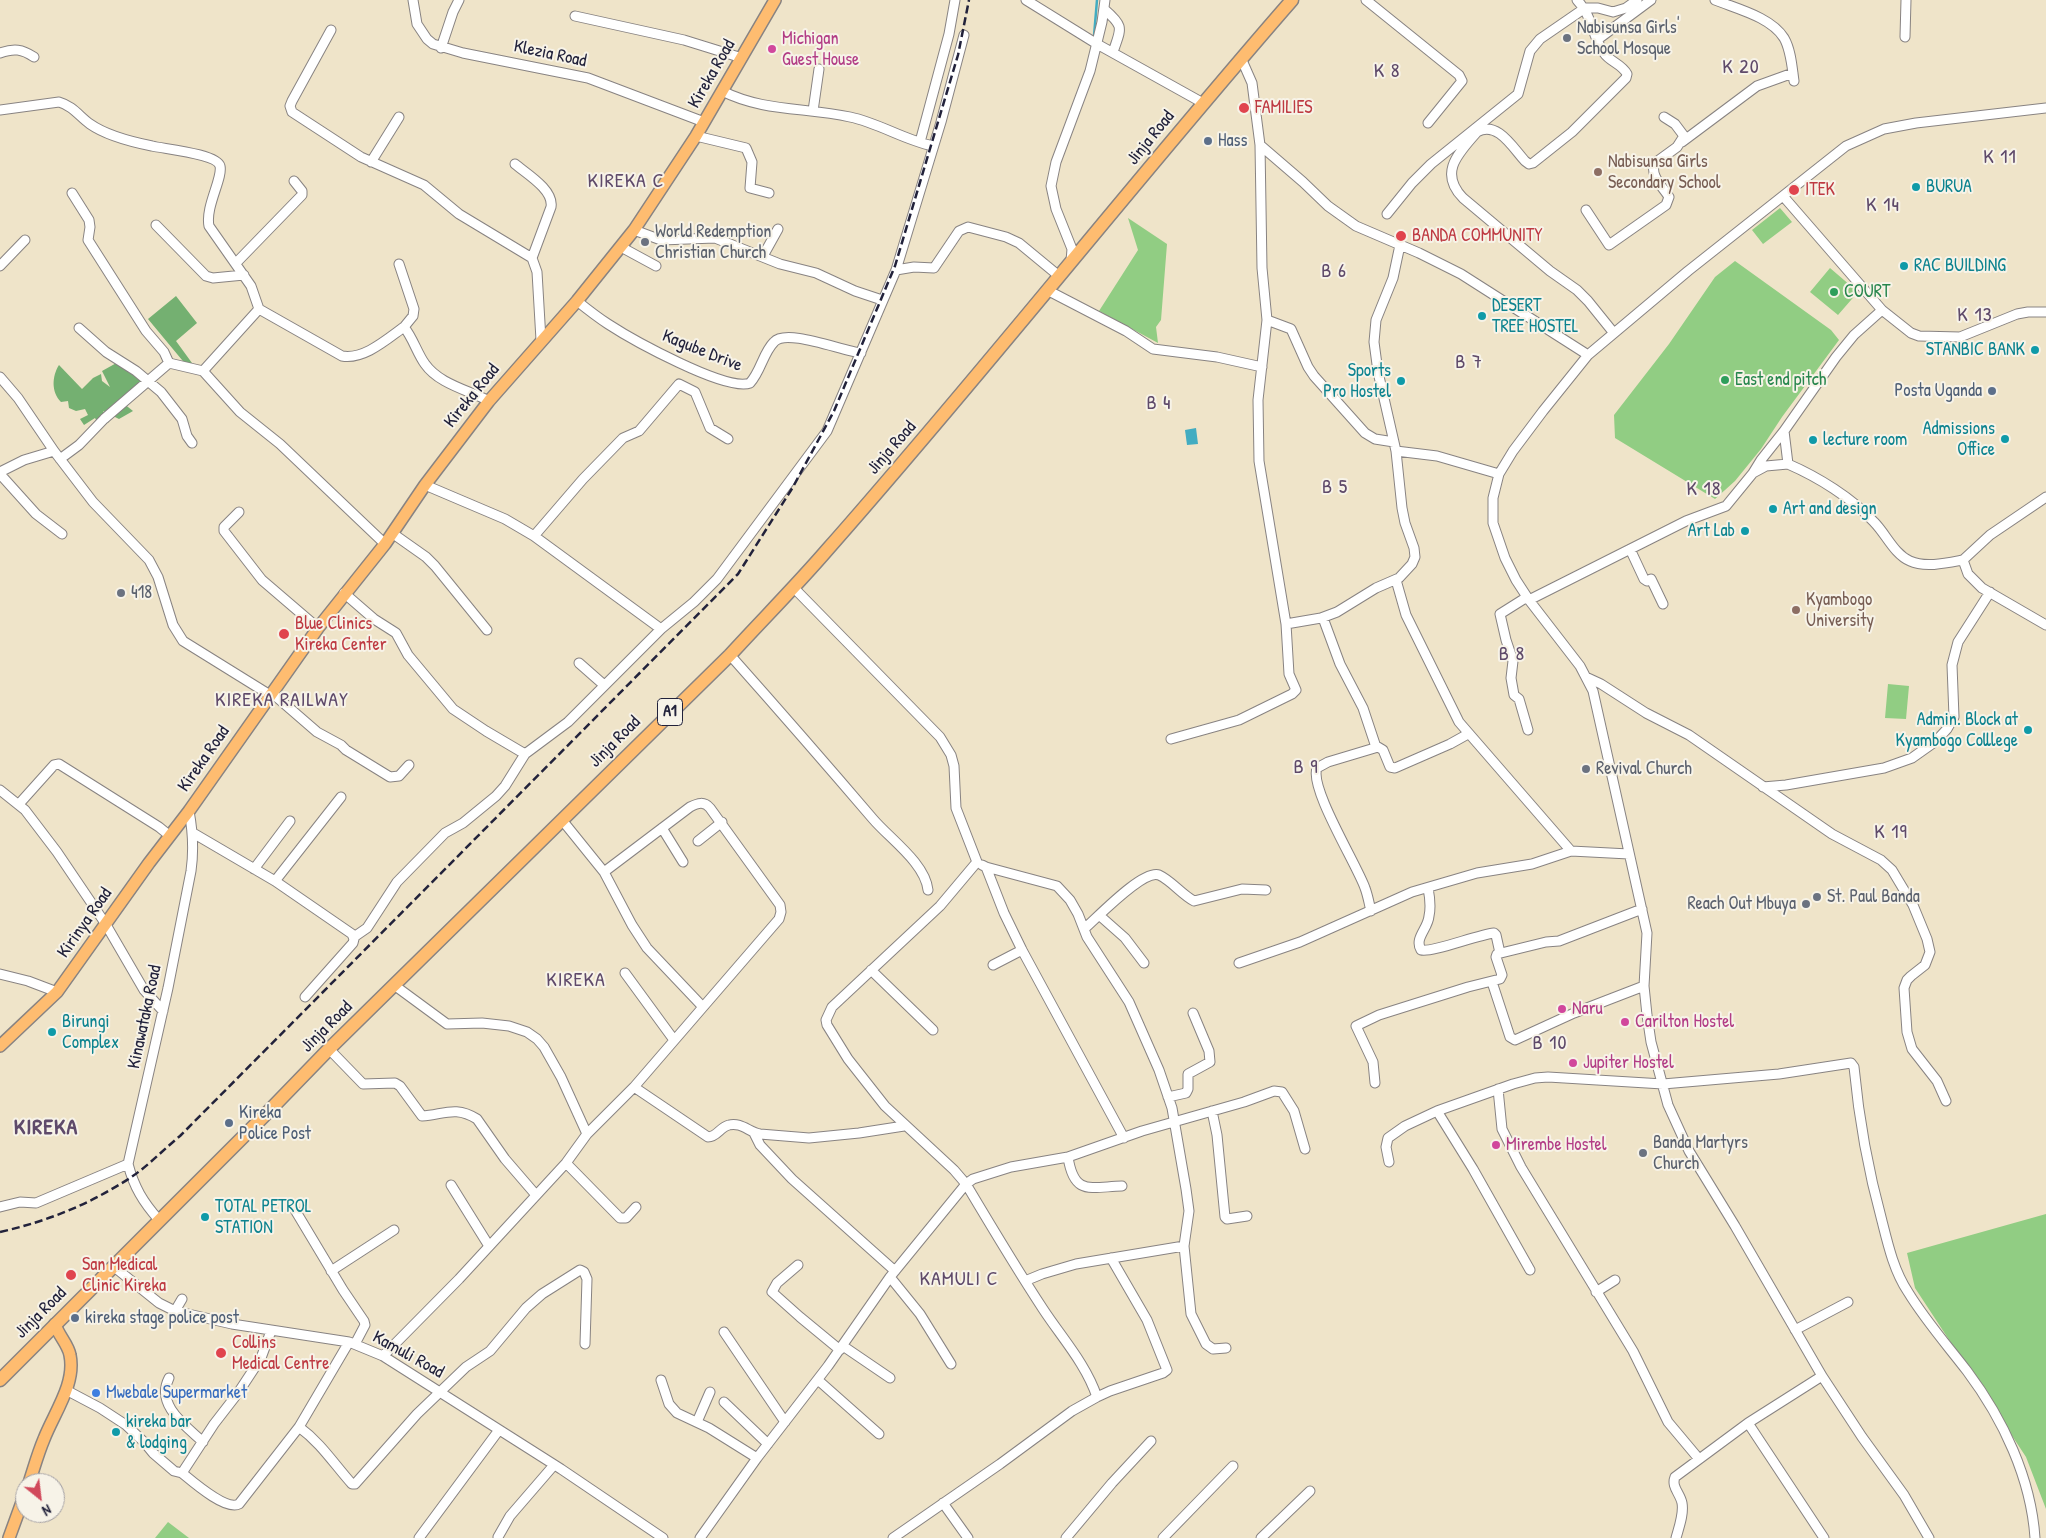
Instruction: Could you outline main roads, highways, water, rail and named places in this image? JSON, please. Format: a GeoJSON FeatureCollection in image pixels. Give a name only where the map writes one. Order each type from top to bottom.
{"type":"FeatureCollection","features":[{"type":"Feature","properties":{"kind":"highway","name":"Jinja Road"},"geometry":{"type":"LineString","coordinates":[[0,1380],[329,1049],[730,655],[793,587],[917,445],[1203,103],[1292,0]]}},
{"type":"Feature","properties":{"kind":"main road","name":"Kireka Road"},"geometry":{"type":"LineString","coordinates":[[189,811],[318,628],[385,544],[426,485],[489,401],[577,301],[634,230],[696,136],[742,58],[772,1]]}},
{"type":"Feature","properties":{"kind":"main road","name":"Kirinya Road"},"geometry":{"type":"LineString","coordinates":[[0,1046],[58,992],[105,923],[189,811]]}},
{"type":"Feature","properties":{"kind":"main road"},"geometry":{"type":"LineString","coordinates":[[32,1473],[45,1437],[66,1390],[71,1365],[68,1347],[58,1333],[55,1324]]}},
{"type":"Feature","properties":{"kind":"main road"},"geometry":{"type":"LineString","coordinates":[[9,1538],[15,1522]]}},
{"type":"Feature","properties":{"kind":"water"},"geometry":{"type":"Polygon","coordinates":[[[1196,428],[1198,444],[1187,445],[1185,430],[1196,428]]]}},
{"type":"Feature","properties":{"kind":"waterway"},"geometry":{"type":"LineString","coordinates":[[1094,36],[1097,0]]}},
{"type":"Feature","properties":{"kind":"railway"},"geometry":{"type":"LineString","coordinates":[[0,1232],[35,1223],[99,1196],[137,1173],[180,1136],[738,574],[793,487],[834,411],[895,266],[958,55],[969,0]]}},
{"type":"Feature","properties":{"kind":"place","name":"Nabisunsa Girls' School Mosque"},"geometry":{"type":"Point","coordinates":[1567,38]}},
{"type":"Feature","properties":{"kind":"place","name":"Michigan Guest House"},"geometry":{"type":"Point","coordinates":[772,49]}},
{"type":"Feature","properties":{"kind":"place","name":"FAMILIES"},"geometry":{"type":"Point","coordinates":[1244,108]}},
{"type":"Feature","properties":{"kind":"place","name":"Hass"},"geometry":{"type":"Point","coordinates":[1208,141]}},
{"type":"Feature","properties":{"kind":"place","name":"Nabisunsa Girls Secondary School"},"geometry":{"type":"Point","coordinates":[1598,172]}},
{"type":"Feature","properties":{"kind":"place","name":"BURUA"},"geometry":{"type":"Point","coordinates":[1916,187]}},
{"type":"Feature","properties":{"kind":"place","name":"ITEK"},"geometry":{"type":"Point","coordinates":[1794,190]}},
{"type":"Feature","properties":{"kind":"place","name":"BANDA COMMUNITY"},"geometry":{"type":"Point","coordinates":[1401,236]}},
{"type":"Feature","properties":{"kind":"place","name":"World Redemption Christian Church"},"geometry":{"type":"Point","coordinates":[645,242]}},
{"type":"Feature","properties":{"kind":"place","name":"RAC BUILDING"},"geometry":{"type":"Point","coordinates":[1904,266]}},
{"type":"Feature","properties":{"kind":"place","name":"COURT"},"geometry":{"type":"Point","coordinates":[1834,292]}},
{"type":"Feature","properties":{"kind":"place","name":"DESERT TREE HOSTEL"},"geometry":{"type":"Point","coordinates":[1482,316]}},
{"type":"Feature","properties":{"kind":"place","name":"STANBIC BANK"},"geometry":{"type":"Point","coordinates":[2035,350]}},
{"type":"Feature","properties":{"kind":"place","name":"East end pitch"},"geometry":{"type":"Point","coordinates":[1725,380]}},
{"type":"Feature","properties":{"kind":"place","name":"Sports Pro Hostel"},"geometry":{"type":"Point","coordinates":[1401,381]}},
{"type":"Feature","properties":{"kind":"place","name":"Posta Uganda"},"geometry":{"type":"Point","coordinates":[1992,391]}},
{"type":"Feature","properties":{"kind":"place","name":"Admissions Office"},"geometry":{"type":"Point","coordinates":[2005,439]}},
{"type":"Feature","properties":{"kind":"place","name":"lecture room"},"geometry":{"type":"Point","coordinates":[1813,440]}},
{"type":"Feature","properties":{"kind":"place","name":"Art and design"},"geometry":{"type":"Point","coordinates":[1773,509]}},
{"type":"Feature","properties":{"kind":"place","name":"Art Lab"},"geometry":{"type":"Point","coordinates":[1745,531]}},
{"type":"Feature","properties":{"kind":"place","name":"418"},"geometry":{"type":"Point","coordinates":[121,593]}},
{"type":"Feature","properties":{"kind":"place","name":"Kyambogo University"},"geometry":{"type":"Point","coordinates":[1796,610]}},
{"type":"Feature","properties":{"kind":"place","name":"Blue Clinics Kireka Center"},"geometry":{"type":"Point","coordinates":[284,634]}},
{"type":"Feature","properties":{"kind":"place","name":"Admin. Block at Kyambogo Colllege"},"geometry":{"type":"Point","coordinates":[2028,730]}},
{"type":"Feature","properties":{"kind":"place","name":"Revival Church"},"geometry":{"type":"Point","coordinates":[1586,769]}},
{"type":"Feature","properties":{"kind":"place","name":"St. Paul Banda"},"geometry":{"type":"Point","coordinates":[1817,897]}},
{"type":"Feature","properties":{"kind":"place","name":"Reach Out Mbuya"},"geometry":{"type":"Point","coordinates":[1806,904]}},
{"type":"Feature","properties":{"kind":"place","name":"Naru"},"geometry":{"type":"Point","coordinates":[1562,1009]}},
{"type":"Feature","properties":{"kind":"place","name":"Carilton Hostel"},"geometry":{"type":"Point","coordinates":[1625,1022]}},
{"type":"Feature","properties":{"kind":"place","name":"Birungi Complex"},"geometry":{"type":"Point","coordinates":[52,1032]}},
{"type":"Feature","properties":{"kind":"place","name":"Jupiter Hostel"},"geometry":{"type":"Point","coordinates":[1573,1063]}},
{"type":"Feature","properties":{"kind":"place","name":"Kireka Police Post"},"geometry":{"type":"Point","coordinates":[229,1123]}},
{"type":"Feature","properties":{"kind":"place","name":"Mirembe Hostel"},"geometry":{"type":"Point","coordinates":[1496,1145]}},
{"type":"Feature","properties":{"kind":"place","name":"Banda Martyrs Church"},"geometry":{"type":"Point","coordinates":[1643,1153]}},
{"type":"Feature","properties":{"kind":"place","name":"TOTAL PETROL STATION"},"geometry":{"type":"Point","coordinates":[205,1217]}},
{"type":"Feature","properties":{"kind":"place","name":"San Medical Clinic Kireka"},"geometry":{"type":"Point","coordinates":[71,1275]}},
{"type":"Feature","properties":{"kind":"place","name":"kireka stage police post"},"geometry":{"type":"Point","coordinates":[75,1318]}},
{"type":"Feature","properties":{"kind":"place","name":"Collins Medical Centre"},"geometry":{"type":"Point","coordinates":[221,1353]}},
{"type":"Feature","properties":{"kind":"place","name":"Mwebale Supermarket"},"geometry":{"type":"Point","coordinates":[96,1393]}},
{"type":"Feature","properties":{"kind":"place","name":"kireka bar & lodging"},"geometry":{"type":"Point","coordinates":[116,1432]}},
{"type":"Feature","properties":{"kind":"district","name":"K 20"},"geometry":{"type":"Point","coordinates":[1741,68]}},
{"type":"Feature","properties":{"kind":"district","name":"K 8"},"geometry":{"type":"Point","coordinates":[1387,72]}},
{"type":"Feature","properties":{"kind":"district","name":"K 11"},"geometry":{"type":"Point","coordinates":[2000,158]}},
{"type":"Feature","properties":{"kind":"district","name":"KIREKA C"},"geometry":{"type":"Point","coordinates":[626,182]}},
{"type":"Feature","properties":{"kind":"district","name":"K 14"},"geometry":{"type":"Point","coordinates":[1883,206]}},
{"type":"Feature","properties":{"kind":"district","name":"B 6"},"geometry":{"type":"Point","coordinates":[1334,272]}},
{"type":"Feature","properties":{"kind":"district","name":"K 13"},"geometry":{"type":"Point","coordinates":[1975,316]}},
{"type":"Feature","properties":{"kind":"district","name":"B 7"},"geometry":{"type":"Point","coordinates":[1469,363]}},
{"type":"Feature","properties":{"kind":"district","name":"B 4"},"geometry":{"type":"Point","coordinates":[1159,404]}},
{"type":"Feature","properties":{"kind":"district","name":"B 5"},"geometry":{"type":"Point","coordinates":[1335,488]}},
{"type":"Feature","properties":{"kind":"district","name":"K 18"},"geometry":{"type":"Point","coordinates":[1704,490]}},
{"type":"Feature","properties":{"kind":"district","name":"B 8"},"geometry":{"type":"Point","coordinates":[1512,655]}},
{"type":"Feature","properties":{"kind":"district","name":"KIREKA RAILWAY"},"geometry":{"type":"Point","coordinates":[282,701]}},
{"type":"Feature","properties":{"kind":"district","name":"B 9"},"geometry":{"type":"Point","coordinates":[1306,768]}},
{"type":"Feature","properties":{"kind":"district","name":"K 19"},"geometry":{"type":"Point","coordinates":[1891,833]}},
{"type":"Feature","properties":{"kind":"district","name":"KIREKA"},"geometry":{"type":"Point","coordinates":[576,981]}},
{"type":"Feature","properties":{"kind":"district","name":"B 10"},"geometry":{"type":"Point","coordinates":[1550,1044]}},
{"type":"Feature","properties":{"kind":"district","name":"KIREKA"},"geometry":{"type":"Point","coordinates":[46,1128]}},
{"type":"Feature","properties":{"kind":"district","name":"KAMULI C"},"geometry":{"type":"Point","coordinates":[959,1280]}}]}
